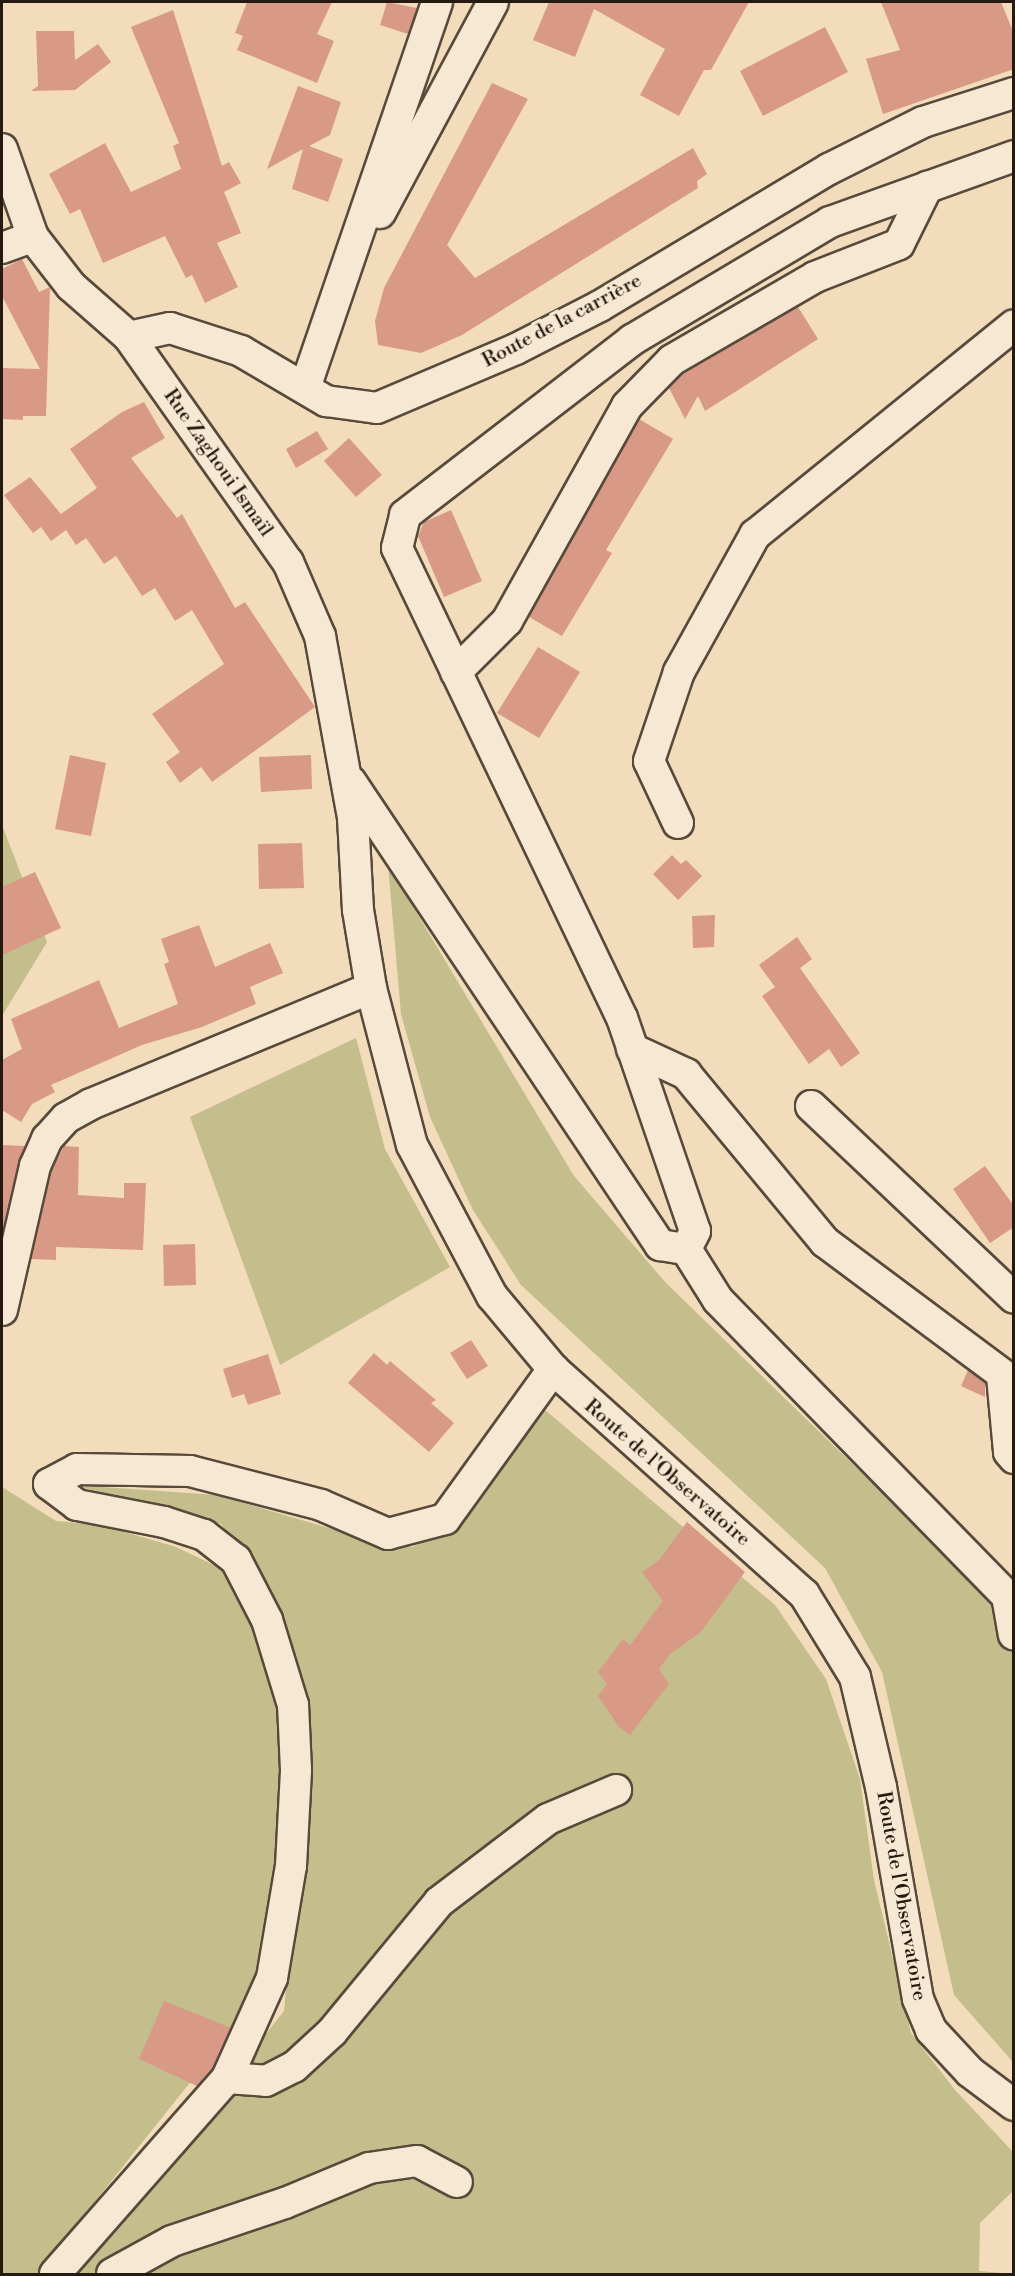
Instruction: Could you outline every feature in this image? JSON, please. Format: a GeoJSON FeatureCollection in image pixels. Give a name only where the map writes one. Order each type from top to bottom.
{"type":"FeatureCollection","features":[{"type":"Feature","properties":{"kind":"street"},"geometry":{"type":"LineString","coordinates":[[305,388],[437,2]]}},
{"type":"Feature","properties":{"kind":"street"},"geometry":{"type":"LineString","coordinates":[[336,296],[493,2]]}},
{"type":"Feature","properties":{"kind":"street"},"geometry":{"type":"LineString","coordinates":[[400,108],[452,77]]}},
{"type":"Feature","properties":{"kind":"street","name":"Route de la carrière"},"geometry":{"type":"LineString","coordinates":[[129,337],[170,328],[241,351],[326,401],[377,408],[516,349],[600,306],[819,175],[913,127],[1014,93]]}},
{"type":"Feature","properties":{"kind":"street","name":"Rue Zaghoui Ismaïl"},"geometry":{"type":"LineString","coordinates":[[2,149],[33,237],[71,286],[129,337],[288,562],[320,636],[353,818]]}},
{"type":"Feature","properties":{"kind":"street"},"geometry":{"type":"LineString","coordinates":[[686,1249],[695,1231],[622,1018],[397,548],[405,515],[632,340],[830,222],[1014,156]]}},
{"type":"Feature","properties":{"kind":"street"},"geometry":{"type":"LineString","coordinates":[[456,672],[507,621],[627,406],[672,360],[815,277],[899,244],[927,187]]}},
{"type":"Feature","properties":{"kind":"street"},"geometry":{"type":"LineString","coordinates":[[2,248],[33,237]]}},
{"type":"Feature","properties":{"kind":"street"},"geometry":{"type":"LineString","coordinates":[[678,823],[649,761],[679,672],[755,535],[1014,326]]}},
{"type":"Feature","properties":{"kind":"street"},"geometry":{"type":"LineString","coordinates":[[344,772],[411,867],[660,1245],[686,1249],[718,1300],[1007,1596],[1014,1635]]}},
{"type":"Feature","properties":{"kind":"street","name":"Route de l'Observatoire"},"geometry":{"type":"LineString","coordinates":[[353,818],[358,910],[371,988],[412,1145],[492,1296],[553,1369],[804,1594],[855,1677],[881,1787],[918,2000],[931,2030],[970,2072],[1014,2105]]}},
{"type":"Feature","properties":{"kind":"street"},"geometry":{"type":"LineString","coordinates":[[2,1310],[35,1166],[47,1139],[66,1118],[91,1104],[371,988]]}},
{"type":"Feature","properties":{"kind":"street"},"geometry":{"type":"LineString","coordinates":[[632,1049],[686,1074],[825,1242],[1008,1379],[1009,1452],[1014,1458]]}},
{"type":"Feature","properties":{"kind":"street"},"geometry":{"type":"LineString","coordinates":[[811,1106],[1014,1298]]}},
{"type":"Feature","properties":{"kind":"street"},"geometry":{"type":"LineString","coordinates":[[69,2268],[227,2078],[272,1978],[291,1866],[296,1770],[294,1705],[267,1620],[236,1560],[204,1535],[164,1522],[77,1505],[49,1484],[77,1468],[190,1470],[321,1505],[388,1534],[445,1519],[553,1369]]}},
{"type":"Feature","properties":{"kind":"street"},"geometry":{"type":"LineString","coordinates":[[227,2078],[266,2081],[294,2067],[332,2032],[439,1902],[548,1819],[616,1790]]}},
{"type":"Feature","properties":{"kind":"street"},"geometry":{"type":"LineString","coordinates":[[112,2274],[172,2241],[285,2203],[369,2169],[417,2162],[457,2182]]}},
{"type":"Feature","properties":{"kind":"shaded area"},"geometry":{"type":"Polygon","coordinates":[[[2,825],[47,942],[2,1016],[2,825]]]}},
{"type":"Feature","properties":{"kind":"shaded area"},"geometry":{"type":"Polygon","coordinates":[[[388,865],[574,1176],[666,1283],[1004,1611],[1014,1645],[1013,2062],[954,1995],[882,1672],[825,1568],[521,1285],[473,1210],[430,1117],[401,1014],[388,865]]]}},
{"type":"Feature","properties":{"kind":"shaded area"},"geometry":{"type":"Polygon","coordinates":[[[356,1038],[385,1149],[450,1267],[280,1365],[190,1117],[356,1038]]]}},
{"type":"Feature","properties":{"kind":"shaded area"},"geometry":{"type":"Polygon","coordinates":[[[538,1404],[775,1605],[826,1679],[860,1779],[874,1880],[911,2033],[955,2090],[1013,2152],[1013,2191],[980,2223],[979,2271],[1013,2274],[77,2274],[284,2011],[304,1794],[271,1597],[221,1524],[73,1485],[217,1495],[332,1529],[412,1547],[461,1523],[538,1404]]]}},
{"type":"Feature","properties":{"kind":"shaded area"},"geometry":{"type":"Polygon","coordinates":[[[2,1487],[56,1521],[101,1525],[176,1547],[220,1568],[251,1624],[277,1713],[284,1778],[278,1894],[248,2010],[37,2274],[2,2274],[2,1487]]]}},
{"type":"Feature","properties":{"kind":"building"},"geometry":{"type":"Polygon","coordinates":[[[247,2],[332,2],[317,34],[334,41],[317,83],[237,50],[243,36],[235,33],[247,2]]]}},
{"type":"Feature","properties":{"kind":"building"},"geometry":{"type":"Polygon","coordinates":[[[387,2],[417,8],[408,34],[380,25],[387,2]]]}},
{"type":"Feature","properties":{"kind":"building"},"geometry":{"type":"Polygon","coordinates":[[[549,2],[749,2],[711,70],[704,70],[679,116],[640,95],[665,49],[594,9],[575,57],[533,40],[549,2]]]}},
{"type":"Feature","properties":{"kind":"building"},"geometry":{"type":"Polygon","coordinates":[[[881,2],[1001,2],[1014,34],[1014,69],[883,114],[866,59],[900,50],[881,2]]]}},
{"type":"Feature","properties":{"kind":"building"},"geometry":{"type":"Polygon","coordinates":[[[173,10],[222,166],[229,162],[241,183],[224,192],[241,233],[217,243],[238,287],[205,303],[192,275],[186,278],[165,236],[103,263],[80,209],[70,214],[49,174],[105,143],[131,192],[181,169],[173,146],[179,143],[131,27],[173,10]]]}},
{"type":"Feature","properties":{"kind":"building"},"geometry":{"type":"Polygon","coordinates":[[[825,27],[848,72],[763,116],[740,71],[825,27]]]}},
{"type":"Feature","properties":{"kind":"building"},"geometry":{"type":"Polygon","coordinates":[[[36,31],[74,31],[75,60],[98,44],[111,62],[75,90],[31,91],[38,86],[36,31]]]}},
{"type":"Feature","properties":{"kind":"building"},"geometry":{"type":"Polygon","coordinates":[[[492,83],[528,99],[447,245],[475,278],[693,148],[707,174],[697,181],[698,188],[462,335],[421,353],[378,345],[375,321],[384,288],[492,83]]]}},
{"type":"Feature","properties":{"kind":"building"},"geometry":{"type":"Polygon","coordinates":[[[298,86],[341,102],[330,135],[309,146],[343,159],[328,202],[292,189],[303,149],[267,169],[298,86]]]}},
{"type":"Feature","properties":{"kind":"building"},"geometry":{"type":"Polygon","coordinates":[[[22,259],[39,292],[50,287],[46,416],[23,416],[23,420],[2,419],[2,368],[40,369],[2,296],[2,269],[22,259]]]}},
{"type":"Feature","properties":{"kind":"building"},"geometry":{"type":"Polygon","coordinates":[[[798,307],[818,339],[705,411],[698,396],[685,419],[669,388],[683,374],[798,307]]]}},
{"type":"Feature","properties":{"kind":"building"},"geometry":{"type":"Polygon","coordinates":[[[144,402],[165,438],[131,458],[177,518],[182,514],[235,608],[245,602],[315,707],[212,782],[201,767],[180,783],[166,762],[180,752],[152,714],[224,664],[192,610],[175,621],[155,588],[142,596],[116,556],[104,564],[86,538],[76,545],[66,530],[51,541],[41,527],[33,533],[4,495],[30,477],[61,514],[97,488],[70,449],[122,412],[144,402]]]}},
{"type":"Feature","properties":{"kind":"building"},"geometry":{"type":"Polygon","coordinates":[[[639,419],[673,439],[606,550],[612,553],[562,636],[529,617],[639,419]]]}},
{"type":"Feature","properties":{"kind":"building"},"geometry":{"type":"Polygon","coordinates":[[[317,431],[328,449],[296,468],[286,449],[317,431]]]}},
{"type":"Feature","properties":{"kind":"building"},"geometry":{"type":"Polygon","coordinates":[[[349,438],[382,475],[356,497],[324,461],[349,438]]]}},
{"type":"Feature","properties":{"kind":"building"},"geometry":{"type":"Polygon","coordinates":[[[451,510],[482,581],[444,597],[418,536],[424,522],[451,510]]]}},
{"type":"Feature","properties":{"kind":"building"},"geometry":{"type":"Polygon","coordinates":[[[538,647],[580,672],[539,738],[497,713],[538,647]]]}},
{"type":"Feature","properties":{"kind":"building"},"geometry":{"type":"Polygon","coordinates":[[[70,755],[106,763],[91,836],[55,829],[70,755]]]}},
{"type":"Feature","properties":{"kind":"building"},"geometry":{"type":"Polygon","coordinates":[[[311,755],[312,789],[261,792],[259,757],[311,755]]]}},
{"type":"Feature","properties":{"kind":"building"},"geometry":{"type":"Polygon","coordinates":[[[302,843],[304,888],[259,889],[258,844],[302,843]]]}},
{"type":"Feature","properties":{"kind":"building"},"geometry":{"type":"Polygon","coordinates":[[[672,855],[681,864],[686,860],[702,876],[678,900],[653,874],[672,855]]]}},
{"type":"Feature","properties":{"kind":"building"},"geometry":{"type":"Polygon","coordinates":[[[35,872],[61,928],[2,955],[2,887],[35,872]]]}},
{"type":"Feature","properties":{"kind":"building"},"geometry":{"type":"Polygon","coordinates":[[[715,915],[714,947],[693,948],[692,916],[715,915]]]}},
{"type":"Feature","properties":{"kind":"building"},"geometry":{"type":"Polygon","coordinates":[[[199,925],[215,967],[270,943],[283,973],[250,987],[256,1004],[202,1027],[142,1045],[51,1085],[55,1092],[32,1104],[21,1122],[2,1110],[2,1060],[22,1049],[11,1019],[99,980],[119,1028],[178,1004],[164,964],[169,962],[161,939],[199,925]]]}},
{"type":"Feature","properties":{"kind":"building"},"geometry":{"type":"Polygon","coordinates":[[[797,937],[812,959],[800,968],[860,1053],[841,1067],[829,1049],[809,1064],[762,996],[775,987],[759,965],[797,937]]]}},
{"type":"Feature","properties":{"kind":"building"},"geometry":{"type":"Polygon","coordinates":[[[2,1145],[25,1146],[3,1228],[2,1228],[2,1145]]]}},
{"type":"Feature","properties":{"kind":"building"},"geometry":{"type":"Polygon","coordinates":[[[64,1146],[79,1147],[78,1195],[124,1198],[124,1183],[146,1183],[143,1250],[56,1247],[56,1260],[31,1259],[51,1171],[64,1146]]]}},
{"type":"Feature","properties":{"kind":"building"},"geometry":{"type":"Polygon","coordinates":[[[985,1166],[1014,1206],[1014,1227],[990,1243],[953,1189],[985,1166]]]}},
{"type":"Feature","properties":{"kind":"building"},"geometry":{"type":"Polygon","coordinates":[[[195,1244],[196,1285],[164,1286],[163,1245],[195,1244]]]}},
{"type":"Feature","properties":{"kind":"building"},"geometry":{"type":"Polygon","coordinates":[[[471,1340],[488,1366],[467,1379],[450,1353],[471,1340]]]}},
{"type":"Feature","properties":{"kind":"building"},"geometry":{"type":"Polygon","coordinates":[[[374,1353],[387,1365],[390,1361],[436,1400],[431,1403],[454,1423],[429,1452],[348,1383],[374,1353]]]}},
{"type":"Feature","properties":{"kind":"building"},"geometry":{"type":"Polygon","coordinates":[[[268,1354],[281,1394],[248,1405],[244,1394],[232,1398],[223,1369],[268,1354]]]}},
{"type":"Feature","properties":{"kind":"building"},"geometry":{"type":"Polygon","coordinates":[[[968,1370],[985,1383],[985,1397],[961,1386],[968,1370]]]}},
{"type":"Feature","properties":{"kind":"building"},"geometry":{"type":"Polygon","coordinates":[[[687,1522],[745,1572],[700,1633],[670,1654],[659,1669],[669,1684],[630,1735],[619,1727],[598,1696],[607,1684],[598,1672],[623,1639],[630,1645],[663,1601],[642,1572],[659,1560],[687,1522]]]}},
{"type":"Feature","properties":{"kind":"building"},"geometry":{"type":"Polygon","coordinates":[[[164,2001],[231,2028],[212,2069],[197,2086],[139,2059],[164,2001]]]}}]}
